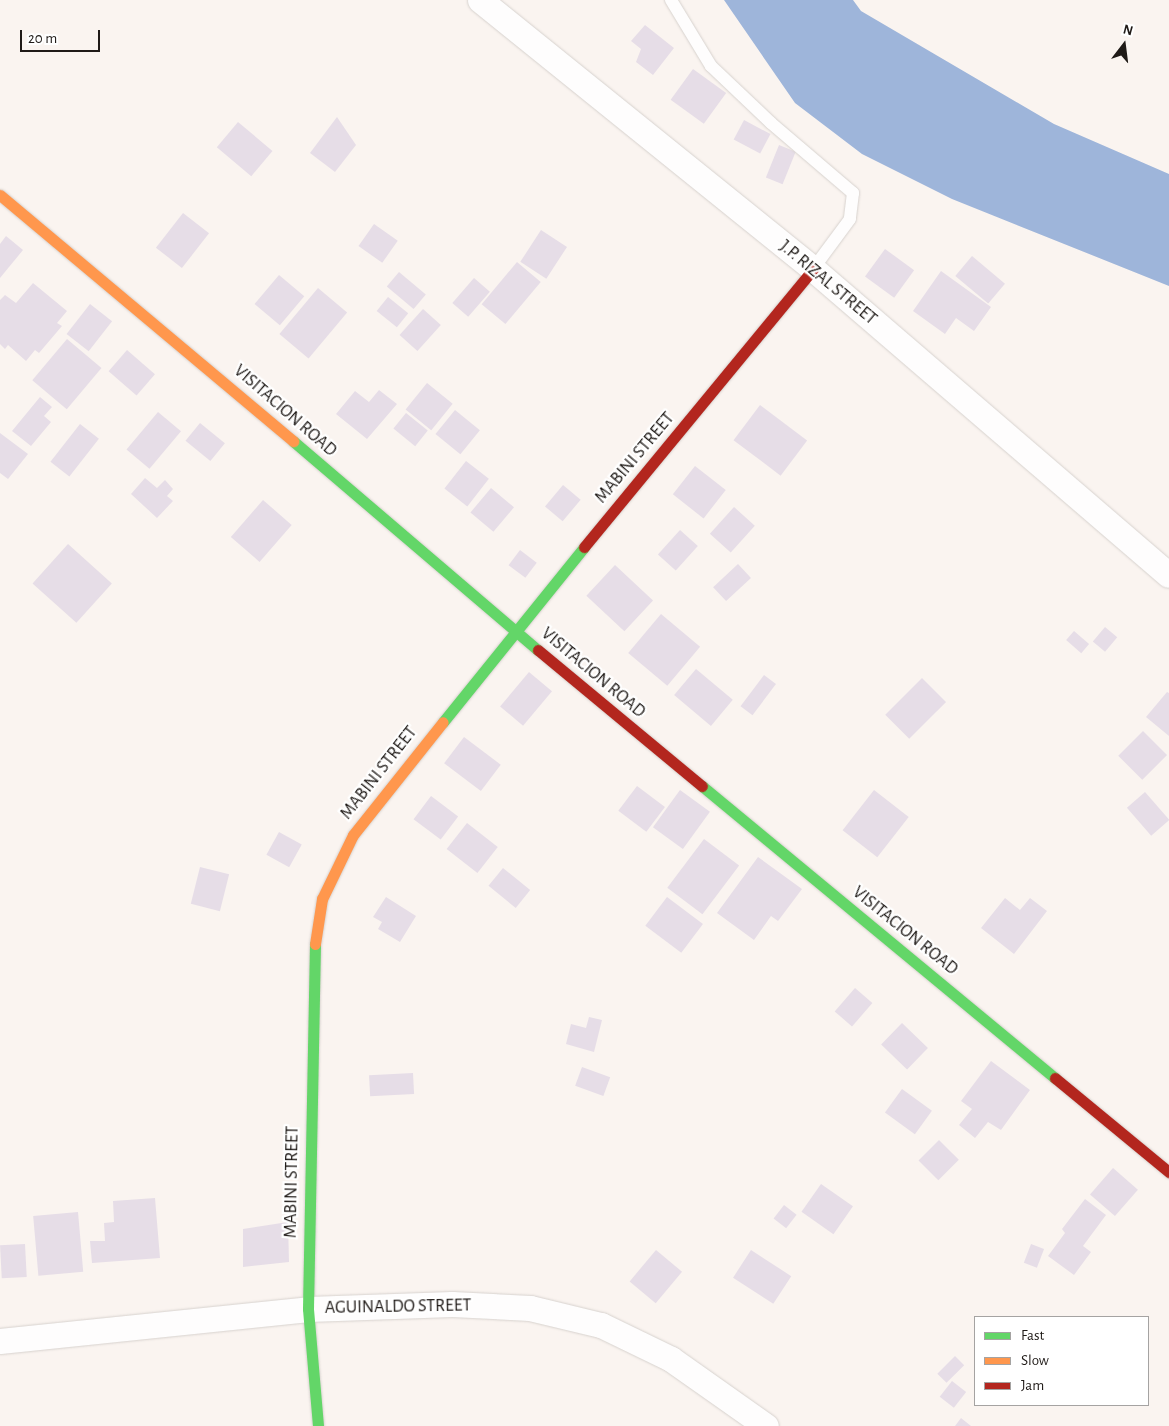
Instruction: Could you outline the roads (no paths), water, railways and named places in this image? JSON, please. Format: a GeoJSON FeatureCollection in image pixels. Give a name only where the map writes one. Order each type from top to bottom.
{"type":"FeatureCollection","features":[{"type":"Feature","properties":{"kind":"street","name":"J.P. RIZAL STREET"},"geometry":{"type":"LineString","coordinates":[[480,0],[813,270],[1169,575]]}},
{"type":"Feature","properties":{"kind":"street","name":"VISITACION ROAD"},"geometry":{"type":"LineString","coordinates":[[0,195],[515,631],[1169,1172]]}},
{"type":"Feature","properties":{"kind":"street","name":"MABINI STREET"},"geometry":{"type":"LineString","coordinates":[[318,1426],[308,1309],[312,968],[322,899],[352,835],[515,631],[813,270]]}},
{"type":"Feature","properties":{"kind":"street","name":"AGUINALDO STREET"},"geometry":{"type":"LineString","coordinates":[[0,1341],[308,1309],[452,1304],[530,1308],[600,1326],[671,1359],[766,1426]]}},
{"type":"Feature","properties":{"kind":"lane"},"geometry":{"type":"LineString","coordinates":[[671,0],[711,66],[771,123],[854,193],[850,219],[813,270]]}},
{"type":"Feature","properties":{"kind":"water"},"geometry":{"type":"Polygon","coordinates":[[[724,0],[853,0],[861,11],[1054,124],[1169,174],[1169,286],[952,199],[862,154],[795,103],[724,0]]]}}]}
